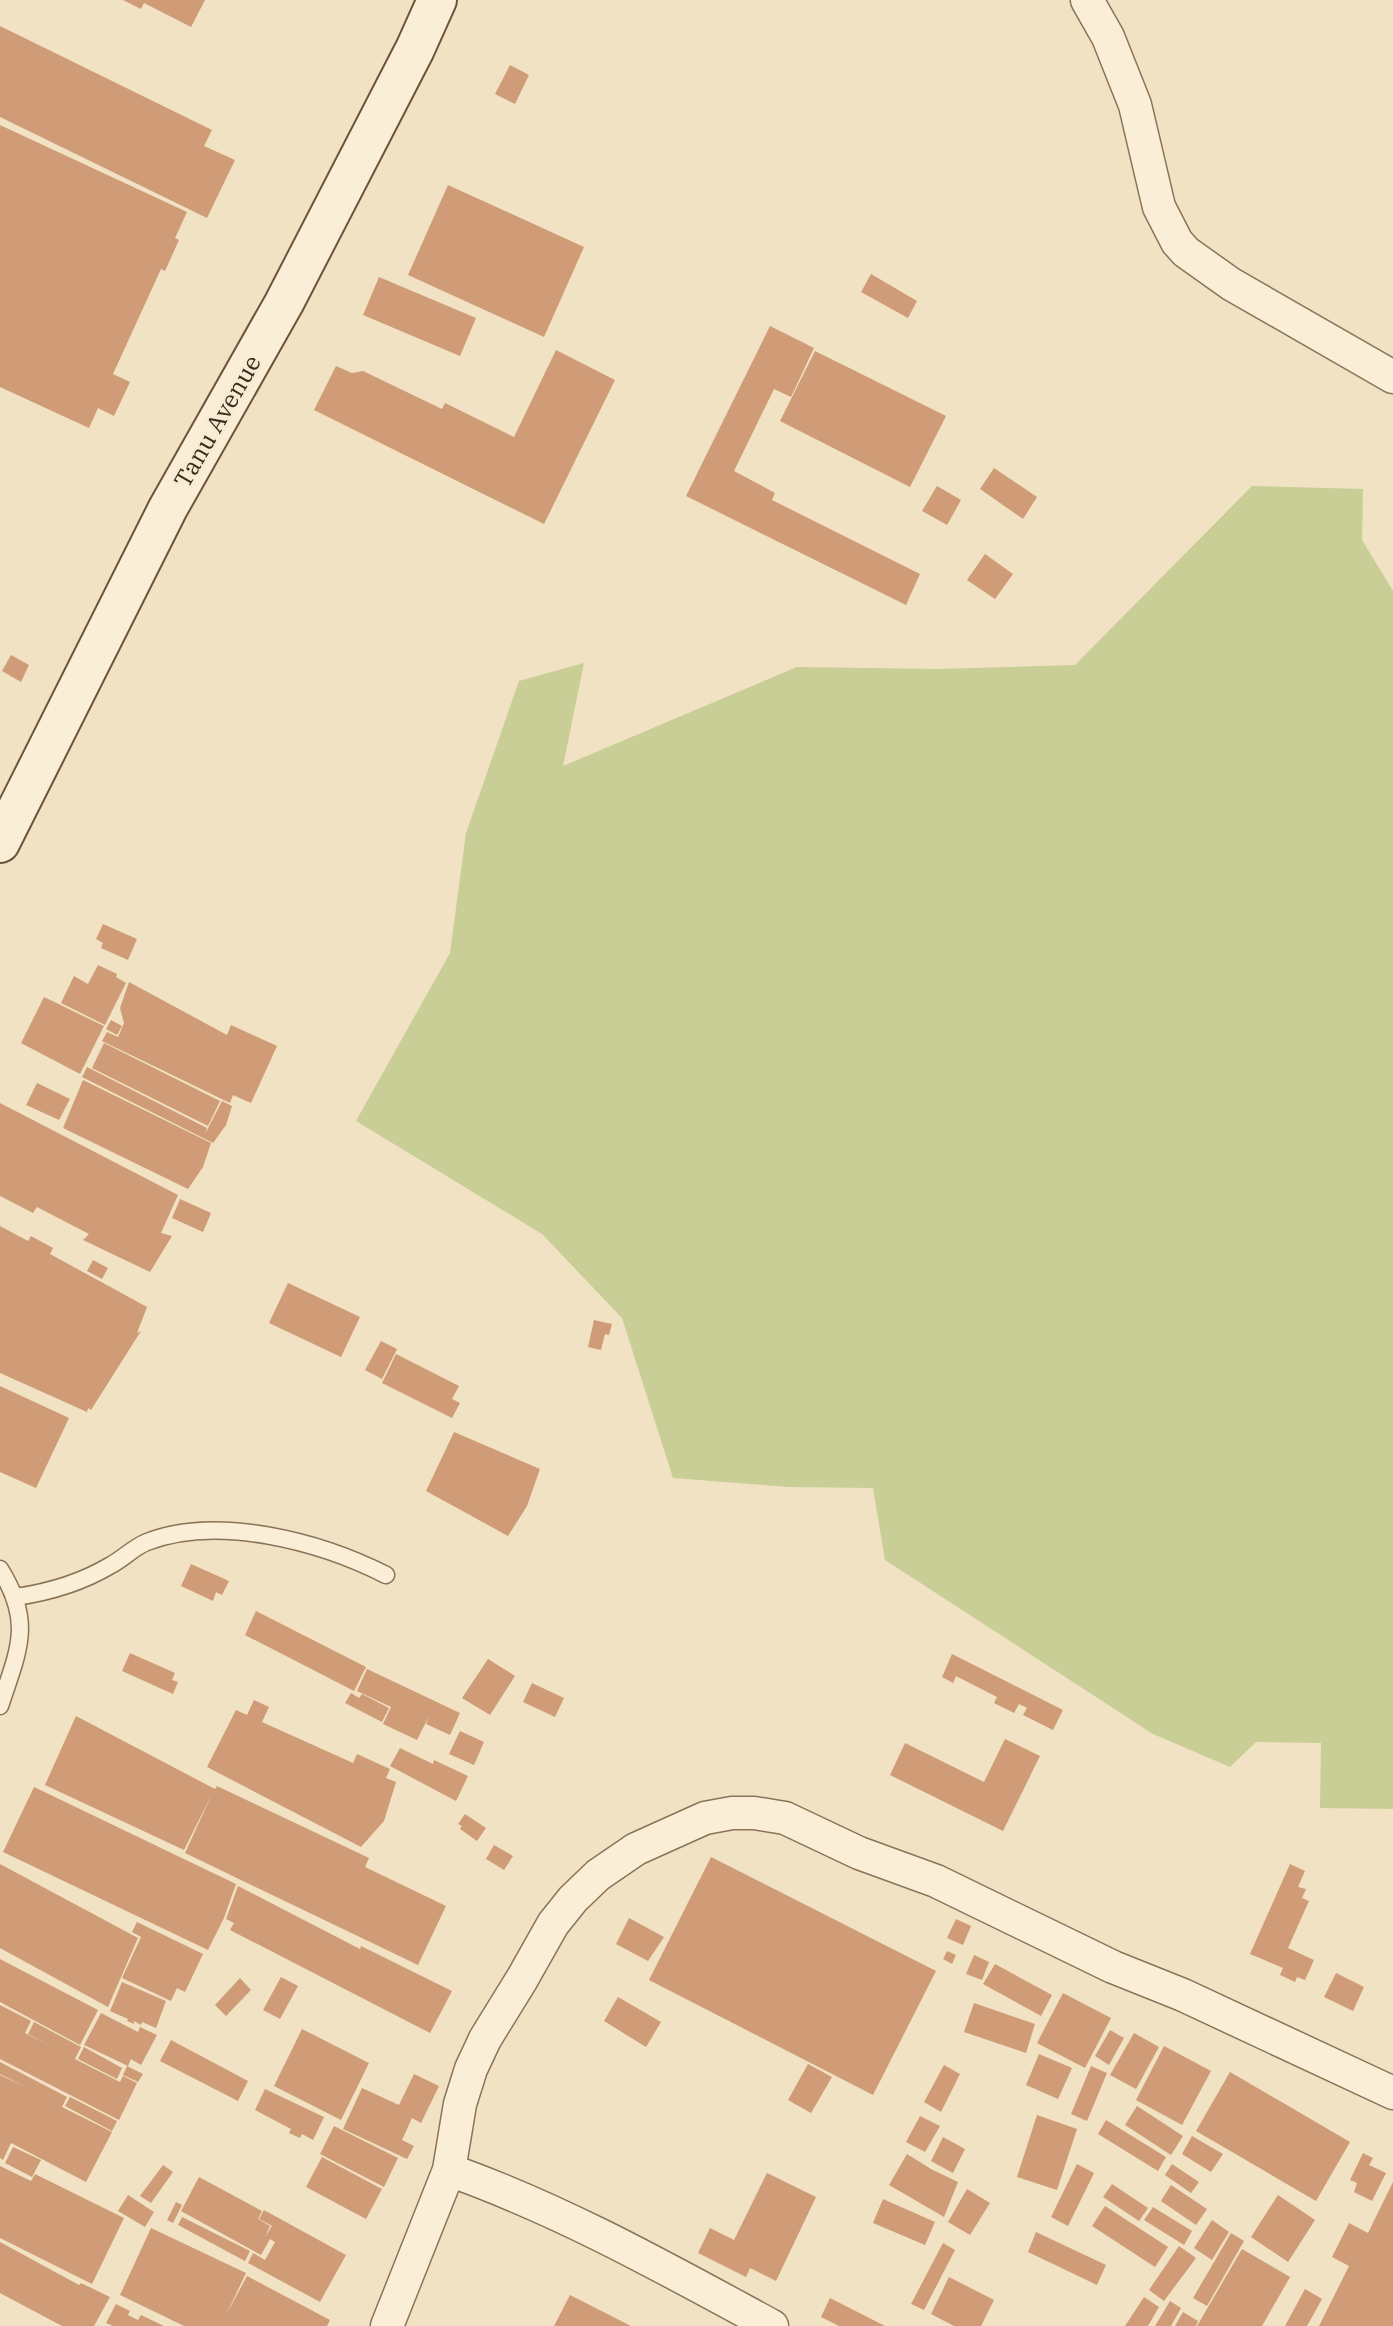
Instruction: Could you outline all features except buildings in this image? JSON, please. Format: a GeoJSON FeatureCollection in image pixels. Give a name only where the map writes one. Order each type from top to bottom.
{"type":"FeatureCollection","features":[{"type":"Feature","properties":{"kind":"street","name":"Tanu Avenue"},"geometry":{"type":"LineString","coordinates":[[0,843],[168,508],[284,303],[415,49],[437,0]]}},
{"type":"Feature","properties":{"kind":"street"},"geometry":{"type":"LineString","coordinates":[[1087,0],[1108,37],[1135,105],[1159,207],[1177,242],[1186,252],[1231,284],[1393,377]]}},
{"type":"Feature","properties":{"kind":"street"},"geometry":{"type":"LineString","coordinates":[[387,2326],[449,2170],[460,2104],[471,2068],[553,1924],[598,1875],[636,1849],[705,1818],[732,1813],[754,1813],[785,1818],[859,1853],[936,1881],[1113,1967],[1183,1995],[1393,2093]]}},
{"type":"Feature","properties":{"kind":"street"},"geometry":{"type":"LineString","coordinates":[[449,2170],[517,2196],[634,2250],[772,2326]]}},
{"type":"Feature","properties":{"kind":"lane"},"geometry":{"type":"LineString","coordinates":[[16,1597],[44,1593],[73,1584],[114,1564],[144,1543],[198,1531],[248,1534],[305,1544],[361,1563],[386,1575]]}},
{"type":"Feature","properties":{"kind":"lane"},"geometry":{"type":"LineString","coordinates":[[0,1569],[16,1597],[20,1613],[20,1639],[0,1706]]}},
{"type":"Feature","properties":{"kind":"green space"},"geometry":{"type":"Polygon","coordinates":[[[1252,486],[1363,489],[1362,540],[1393,591],[1393,1809],[1320,1808],[1321,1743],[1256,1742],[1230,1767],[1153,1734],[885,1560],[873,1488],[789,1487],[673,1478],[622,1318],[542,1234],[356,1121],[450,953],[466,833],[519,681],[584,663],[563,766],[797,667],[939,669],[1075,665],[1252,486]]]}}]}
